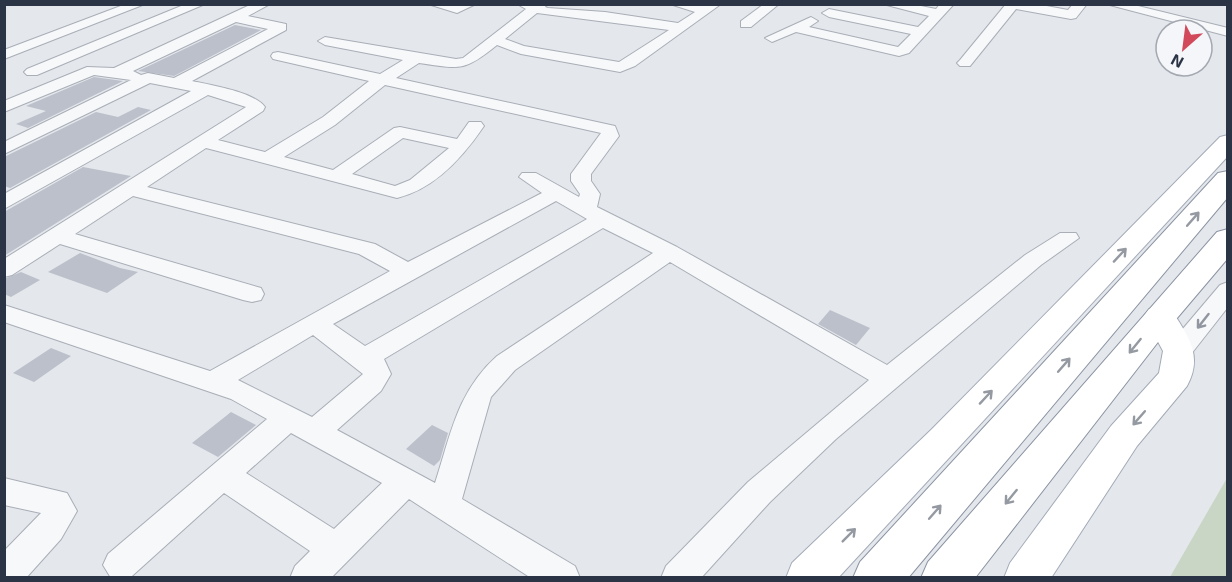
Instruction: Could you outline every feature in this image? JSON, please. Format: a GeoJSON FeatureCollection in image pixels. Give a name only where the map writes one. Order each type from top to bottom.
{"type":"FeatureCollection","features":[{"type":"Feature","properties":{"kind":"highway"},"geometry":{"type":"LineString","coordinates":[[887,566],[1227,179]]}},
{"type":"Feature","properties":{"kind":"highway"},"geometry":{"type":"LineString","coordinates":[[945,578],[1227,238]]}},
{"type":"Feature","properties":{"kind":"main road"},"geometry":{"type":"LineString","coordinates":[[808,578],[945,440],[1227,142]]}},
{"type":"Feature","properties":{"kind":"main road"},"geometry":{"type":"LineString","coordinates":[[1026,578],[1124,436],[1175,377],[1179,351],[1160,316]]}},
{"type":"Feature","properties":{"kind":"street"},"geometry":{"type":"LineString","coordinates":[[4,55],[139,4]]}},
{"type":"Feature","properties":{"kind":"street"},"geometry":{"type":"LineString","coordinates":[[32,72],[199,4]]}},
{"type":"Feature","properties":{"kind":"street"},"geometry":{"type":"LineString","coordinates":[[118,72],[264,4]]}},
{"type":"Feature","properties":{"kind":"street"},"geometry":{"type":"LineString","coordinates":[[434,4],[457,9],[470,4]]}},
{"type":"Feature","properties":{"kind":"street"},"geometry":{"type":"LineString","coordinates":[[583,14],[599,4]]}},
{"type":"Feature","properties":{"kind":"street"},"geometry":{"type":"LineString","coordinates":[[676,4],[711,7]]}},
{"type":"Feature","properties":{"kind":"street"},"geometry":{"type":"LineString","coordinates":[[746,24],[773,4]]}},
{"type":"Feature","properties":{"kind":"street"},"geometry":{"type":"LineString","coordinates":[[772,38],[829,13],[843,4]]}},
{"type":"Feature","properties":{"kind":"street"},"geometry":{"type":"LineString","coordinates":[[889,4],[943,9]]}},
{"type":"Feature","properties":{"kind":"street"},"geometry":{"type":"LineString","coordinates":[[965,63],[1012,5],[1071,15],[1081,4]]}},
{"type":"Feature","properties":{"kind":"street"},"geometry":{"type":"LineString","coordinates":[[1112,4],[1227,32]]}},
{"type":"Feature","properties":{"kind":"street"},"geometry":{"type":"LineString","coordinates":[[1172,4],[1205,12]]}},
{"type":"Feature","properties":{"kind":"street"},"geometry":{"type":"LineString","coordinates":[[325,41],[416,58],[462,63],[496,40],[532,6],[683,28]]}},
{"type":"Feature","properties":{"kind":"street"},"geometry":{"type":"LineString","coordinates":[[496,40],[527,52],[614,68],[630,63],[711,7]]}},
{"type":"Feature","properties":{"kind":"street"},"geometry":{"type":"LineString","coordinates":[[795,28],[899,52],[904,50],[943,9]]}},
{"type":"Feature","properties":{"kind":"street"},"geometry":{"type":"LineString","coordinates":[[91,10],[114,14]]}},
{"type":"Feature","properties":{"kind":"street"},"geometry":{"type":"LineString","coordinates":[[829,13],[922,32]]}},
{"type":"Feature","properties":{"kind":"street"},"geometry":{"type":"LineString","coordinates":[[177,83],[281,27],[235,18]]}},
{"type":"Feature","properties":{"kind":"street"},"geometry":{"type":"LineString","coordinates":[[49,21],[128,33]]}},
{"type":"Feature","properties":{"kind":"street"},"geometry":{"type":"LineString","coordinates":[[4,37],[35,43]]}},
{"type":"Feature","properties":{"kind":"street"},"geometry":{"type":"LineString","coordinates":[[278,56],[609,130],[610,136],[581,174],[581,181],[590,194],[594,215]]}},
{"type":"Feature","properties":{"kind":"street"},"geometry":{"type":"LineString","coordinates":[[267,159],[328,121],[380,80],[416,58]]}},
{"type":"Feature","properties":{"kind":"street"},"geometry":{"type":"LineString","coordinates":[[4,65],[70,79]]}},
{"type":"Feature","properties":{"kind":"street"},"geometry":{"type":"LineString","coordinates":[[4,107],[96,69],[206,89],[248,101],[256,104],[257,107],[6,269]]}},
{"type":"Feature","properties":{"kind":"street"},"geometry":{"type":"LineString","coordinates":[[4,149],[148,78]]}},
{"type":"Feature","properties":{"kind":"street"},"geometry":{"type":"LineString","coordinates":[[4,203],[206,89]]}},
{"type":"Feature","properties":{"kind":"street"},"geometry":{"type":"LineString","coordinates":[[204,142],[338,175],[388,190],[407,189],[462,145],[475,126]]}},
{"type":"Feature","properties":{"kind":"street"},"geometry":{"type":"LineString","coordinates":[[338,175],[400,132],[462,145]]}},
{"type":"Feature","properties":{"kind":"street"},"geometry":{"type":"LineString","coordinates":[[529,177],[594,215],[669,252],[891,380]]}},
{"type":"Feature","properties":{"kind":"street"},"geometry":{"type":"LineString","coordinates":[[131,189],[368,249],[407,271]]}},
{"type":"Feature","properties":{"kind":"street"},"geometry":{"type":"LineString","coordinates":[[213,382],[407,271],[556,193]]}},
{"type":"Feature","properties":{"kind":"street"},"geometry":{"type":"LineString","coordinates":[[364,358],[594,215]]}},
{"type":"Feature","properties":{"kind":"street"},"geometry":{"type":"LineString","coordinates":[[57,236],[252,294]]}},
{"type":"Feature","properties":{"kind":"street"},"geometry":{"type":"LineString","coordinates":[[678,578],[759,492],[826,431],[891,380],[956,322],[1033,260],[1068,237]]}},
{"type":"Feature","properties":{"kind":"street"},"geometry":{"type":"LineString","coordinates":[[444,505],[478,395],[489,379],[506,363],[669,252]]}},
{"type":"Feature","properties":{"kind":"street"},"geometry":{"type":"LineString","coordinates":[[1179,351],[1227,290]]}},
{"type":"Feature","properties":{"kind":"street"},"geometry":{"type":"LineString","coordinates":[[4,314],[241,392],[406,481],[563,578]]}},
{"type":"Feature","properties":{"kind":"street"},"geometry":{"type":"LineString","coordinates":[[120,565],[223,475],[302,424],[371,384],[377,374],[375,366],[314,323]]}},
{"type":"Feature","properties":{"kind":"street"},"geometry":{"type":"LineString","coordinates":[[223,475],[335,549]]}},
{"type":"Feature","properties":{"kind":"street"},"geometry":{"type":"LineString","coordinates":[[307,578],[406,481]]}},
{"type":"Feature","properties":{"kind":"street"},"geometry":{"type":"LineString","coordinates":[[4,490],[56,503],[60,512],[49,529],[4,576]]}},
{"type":"Feature","properties":{"kind":"green space"},"geometry":{"type":"Polygon","coordinates":[[[1227,478],[1227,577],[1170,577],[1227,478]]]}},
{"type":"Feature","properties":{"kind":"building"},"geometry":{"type":"Polygon","coordinates":[[[235,25],[261,30],[174,76],[138,71],[235,25]]]}},
{"type":"Feature","properties":{"kind":"building"},"geometry":{"type":"Polygon","coordinates":[[[94,77],[123,81],[28,128],[16,124],[46,111],[26,106],[94,77]]]}},
{"type":"Feature","properties":{"kind":"building"},"geometry":{"type":"Polygon","coordinates":[[[138,107],[151,110],[10,188],[4,186],[4,157],[96,112],[118,117],[138,107]]]}},
{"type":"Feature","properties":{"kind":"building"},"geometry":{"type":"Polygon","coordinates":[[[83,167],[131,176],[4,256],[4,212],[83,167]]]}},
{"type":"Feature","properties":{"kind":"building"},"geometry":{"type":"Polygon","coordinates":[[[80,253],[120,268],[138,272],[107,293],[48,272],[80,253]]]}},
{"type":"Feature","properties":{"kind":"building"},"geometry":{"type":"Polygon","coordinates":[[[21,272],[40,280],[11,297],[4,294],[4,279],[21,272]]]}},
{"type":"Feature","properties":{"kind":"building"},"geometry":{"type":"Polygon","coordinates":[[[830,310],[870,328],[856,345],[818,324],[830,310]]]}},
{"type":"Feature","properties":{"kind":"building"},"geometry":{"type":"Polygon","coordinates":[[[51,348],[71,356],[34,382],[13,373],[51,348]]]}},
{"type":"Feature","properties":{"kind":"building"},"geometry":{"type":"Polygon","coordinates":[[[231,412],[256,425],[218,457],[192,443],[231,412]]]}},
{"type":"Feature","properties":{"kind":"building"},"geometry":{"type":"Polygon","coordinates":[[[432,425],[448,433],[440,460],[434,466],[406,449],[432,425]]]}}]}
